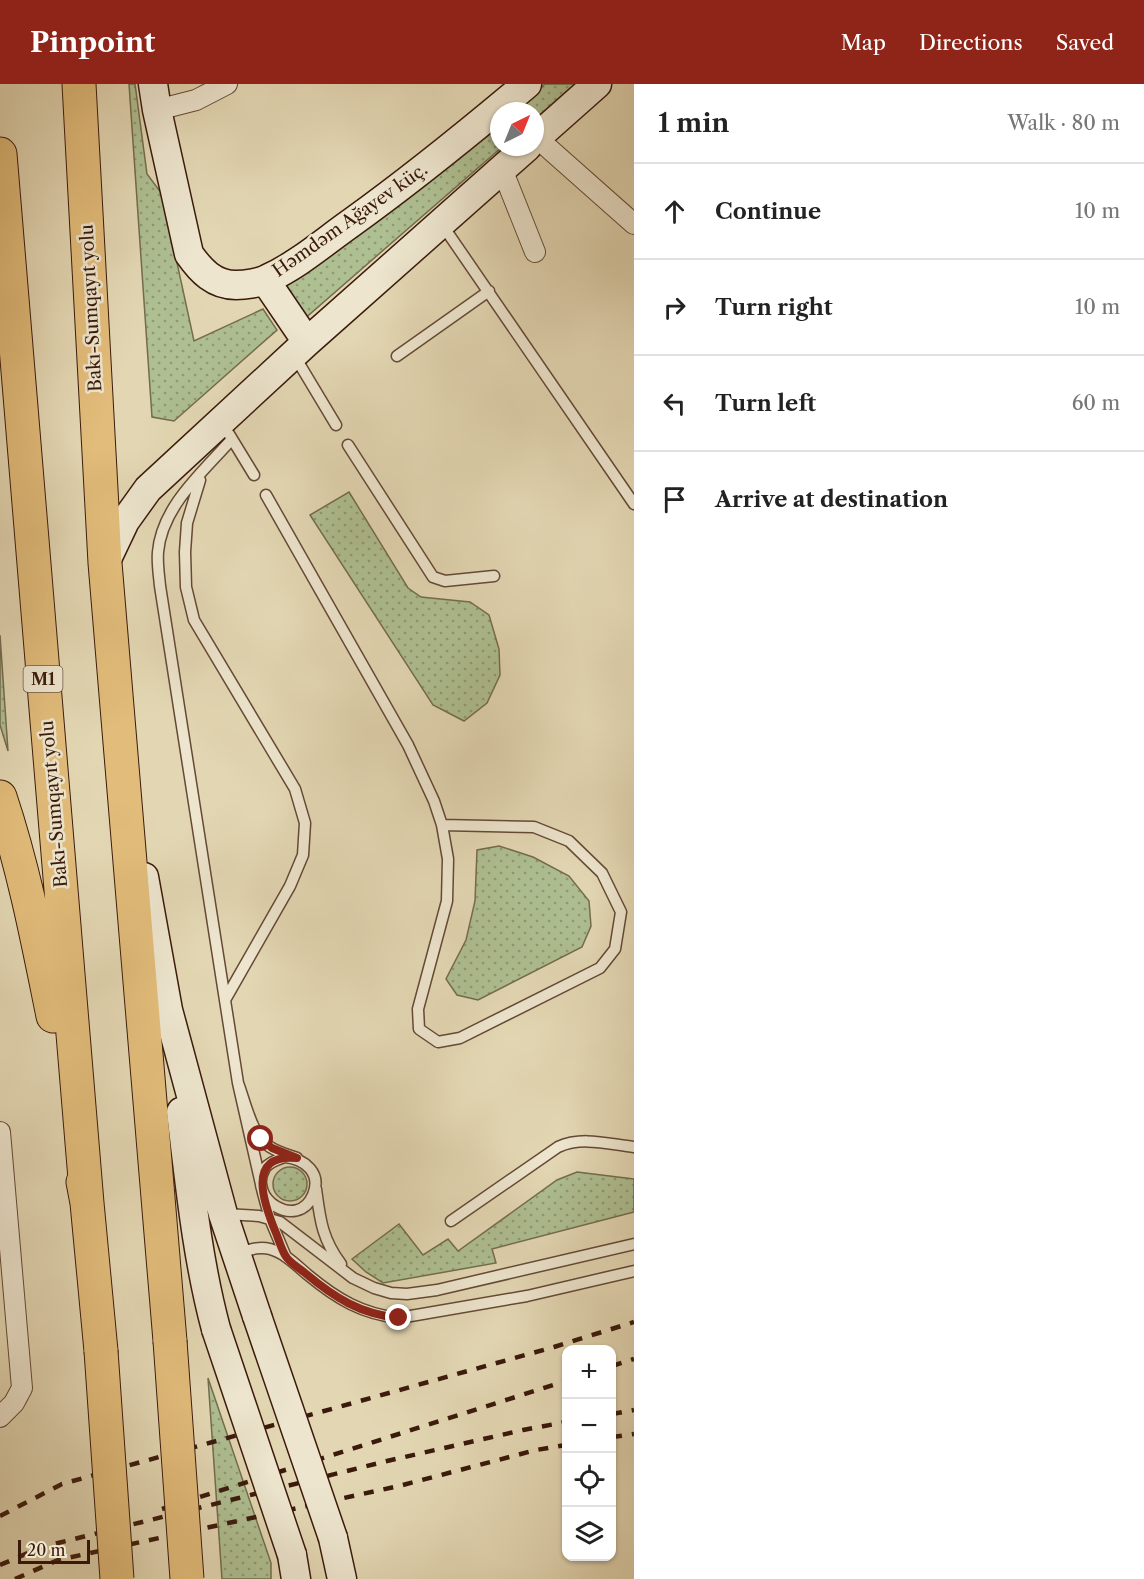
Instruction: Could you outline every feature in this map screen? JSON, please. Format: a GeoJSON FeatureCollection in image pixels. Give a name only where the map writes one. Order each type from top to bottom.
{"type":"FeatureCollection","features":[{"type":"Feature","properties":{"kind":"highway","name":"Bakı-Sumqayıt yolu"},"geometry":{"type":"LineString","coordinates":[[79,84],[105,563],[170,1341],[187,1579]]}},
{"type":"Feature","properties":{"kind":"highway","name":"Bakı-Sumqayıt yolu"},"geometry":{"type":"LineString","coordinates":[[0,154],[87,1203]]}},
{"type":"Feature","properties":{"kind":"highway"},"geometry":{"type":"LineString","coordinates":[[0,796],[14,839],[32,911],[87,1203],[117,1579]]}},
{"type":"Feature","properties":{"kind":"street"},"geometry":{"type":"LineString","coordinates":[[155,97],[196,100],[226,84]]}},
{"type":"Feature","properties":{"kind":"street","name":"Həmdəm Ağayev küç."},"geometry":{"type":"LineString","coordinates":[[155,97],[189,254],[199,268],[218,282],[237,285],[265,280],[316,248],[416,174],[527,84]]}},
{"type":"Feature","properties":{"kind":"street"},"geometry":{"type":"LineString","coordinates":[[544,131],[597,84]]}},
{"type":"Feature","properties":{"kind":"street"},"geometry":{"type":"LineString","coordinates":[[544,150],[634,224]]}},
{"type":"Feature","properties":{"kind":"street"},"geometry":{"type":"LineString","coordinates":[[105,563],[125,521],[148,489],[226,430],[300,348],[516,156]]}},
{"type":"Feature","properties":{"kind":"street"},"geometry":{"type":"LineString","coordinates":[[502,169],[535,252]]}},
{"type":"Feature","properties":{"kind":"street"},"geometry":{"type":"LineString","coordinates":[[265,280],[300,348]]}},
{"type":"Feature","properties":{"kind":"street"},"geometry":{"type":"LineString","coordinates":[[121,747],[168,1010],[195,1231],[205,1288],[216,1329],[294,1567]]}},
{"type":"Feature","properties":{"kind":"street"},"geometry":{"type":"LineString","coordinates":[[168,1010],[223,1214],[337,1565]]}},
{"type":"Feature","properties":{"kind":"street"},"geometry":{"type":"LineString","coordinates":[[0,1132],[22,1388],[14,1403],[0,1417]]}},
{"type":"Feature","properties":{"kind":"lane"},"geometry":{"type":"LineString","coordinates":[[441,223],[634,504]]}},
{"type":"Feature","properties":{"kind":"lane"},"geometry":{"type":"LineString","coordinates":[[397,356],[489,291]]}},
{"type":"Feature","properties":{"kind":"lane"},"geometry":{"type":"LineString","coordinates":[[300,348],[336,425]]}},
{"type":"Feature","properties":{"kind":"lane"},"geometry":{"type":"LineString","coordinates":[[225,1000],[291,886],[303,855],[305,824],[295,789],[194,620],[186,586],[187,523],[202,474],[226,430],[254,475]]}},
{"type":"Feature","properties":{"kind":"lane"},"geometry":{"type":"LineString","coordinates":[[348,445],[433,577],[445,581],[494,576]]}},
{"type":"Feature","properties":{"kind":"lane"},"geometry":{"type":"LineString","coordinates":[[202,474],[175,505],[165,526],[158,552],[160,586],[238,1083],[270,1219],[286,1257]]}},
{"type":"Feature","properties":{"kind":"lane"},"geometry":{"type":"LineString","coordinates":[[266,495],[408,745],[434,801],[442,825],[448,859],[447,901],[418,1010],[420,1029],[438,1042],[460,1038],[600,968],[615,949],[621,912],[602,873],[569,841],[534,827],[442,825]]}},
{"type":"Feature","properties":{"kind":"lane"},"geometry":{"type":"LineString","coordinates":[[238,1083],[261,1139],[272,1148],[308,1165],[314,1175],[323,1233],[329,1247],[353,1278]]}},
{"type":"Feature","properties":{"kind":"lane"},"geometry":{"type":"LineString","coordinates":[[451,1221],[558,1147],[570,1142],[581,1140],[634,1148]]}},
{"type":"Feature","properties":{"kind":"lane"},"geometry":{"type":"LineString","coordinates":[[297,1158],[285,1157],[265,1168],[262,1182],[263,1193],[270,1203],[280,1210],[292,1211],[304,1207],[312,1198],[316,1187]]}},
{"type":"Feature","properties":{"kind":"lane"},"geometry":{"type":"LineString","coordinates":[[223,1214],[280,1222],[353,1278],[391,1293],[417,1292],[460,1285],[634,1244]]}},
{"type":"Feature","properties":{"kind":"lane"},"geometry":{"type":"LineString","coordinates":[[236,1254],[258,1247],[271,1249],[286,1257],[322,1287],[355,1308],[381,1316],[399,1318],[527,1296],[634,1271]]}},
{"type":"Feature","properties":{"kind":"green space"},"geometry":{"type":"Polygon","coordinates":[[[129,84],[135,84],[147,174],[162,194],[194,341],[263,309],[277,330],[174,421],[152,417],[129,84]]]}},
{"type":"Feature","properties":{"kind":"green space"},"geometry":{"type":"Polygon","coordinates":[[[545,84],[575,84],[544,111],[544,102],[524,102],[545,84]]]}},
{"type":"Feature","properties":{"kind":"green space"},"geometry":{"type":"Polygon","coordinates":[[[490,130],[492,156],[303,320],[282,288],[490,130]]]}},
{"type":"Feature","properties":{"kind":"green space"},"geometry":{"type":"Polygon","coordinates":[[[349,492],[408,588],[421,597],[470,602],[489,615],[499,649],[500,675],[487,703],[464,721],[433,705],[310,515],[349,492]]]}},
{"type":"Feature","properties":{"kind":"green space"},"geometry":{"type":"Polygon","coordinates":[[[0,635],[8,751],[0,725],[0,635]]]}},
{"type":"Feature","properties":{"kind":"green space"},"geometry":{"type":"Polygon","coordinates":[[[499,846],[533,857],[569,876],[589,901],[591,926],[582,947],[478,1000],[457,995],[446,979],[466,940],[475,901],[477,850],[499,846]]]}},
{"type":"Feature","properties":{"kind":"green space"},"geometry":{"type":"Polygon","coordinates":[[[290,1167],[302,1172],[307,1184],[302,1196],[290,1201],[278,1196],[273,1184],[278,1172],[290,1167]]]}},
{"type":"Feature","properties":{"kind":"green space"},"geometry":{"type":"Polygon","coordinates":[[[577,1172],[634,1179],[634,1212],[492,1249],[496,1263],[383,1283],[352,1259],[399,1224],[423,1255],[448,1239],[458,1251],[557,1180],[577,1172]]]}},
{"type":"Feature","properties":{"kind":"green space"},"geometry":{"type":"Polygon","coordinates":[[[208,1378],[271,1563],[271,1579],[222,1579],[208,1378]]]}},
{"type":"Feature","properties":{"kind":"railway"},"geometry":{"type":"LineString","coordinates":[[0,1516],[62,1484],[554,1347],[634,1322]]}},
{"type":"Feature","properties":{"kind":"railway"},"geometry":{"type":"LineString","coordinates":[[616,1365],[634,1359]]}},
{"type":"Feature","properties":{"kind":"railway"},"geometry":{"type":"LineString","coordinates":[[162,1509],[562,1382]]}},
{"type":"Feature","properties":{"kind":"railway"},"geometry":{"type":"LineString","coordinates":[[616,1413],[634,1410]]}},
{"type":"Feature","properties":{"kind":"railway"},"geometry":{"type":"LineString","coordinates":[[0,1565],[42,1547],[387,1461],[562,1423]]}},
{"type":"Feature","properties":{"kind":"railway"},"geometry":{"type":"LineString","coordinates":[[616,1436],[634,1434]]}},
{"type":"Feature","properties":{"kind":"railway"},"geometry":{"type":"LineString","coordinates":[[15,1579],[58,1560],[399,1486],[536,1450],[562,1446]]}},
{"type":"Feature","properties":{"kind":"route"},"geometry":{"type":"LineString","coordinates":[[261,1139],[272,1148],[297,1158],[285,1157],[274,1161],[265,1168],[262,1182],[270,1219],[286,1257],[322,1287],[355,1308],[381,1316],[399,1318]]}}]}
